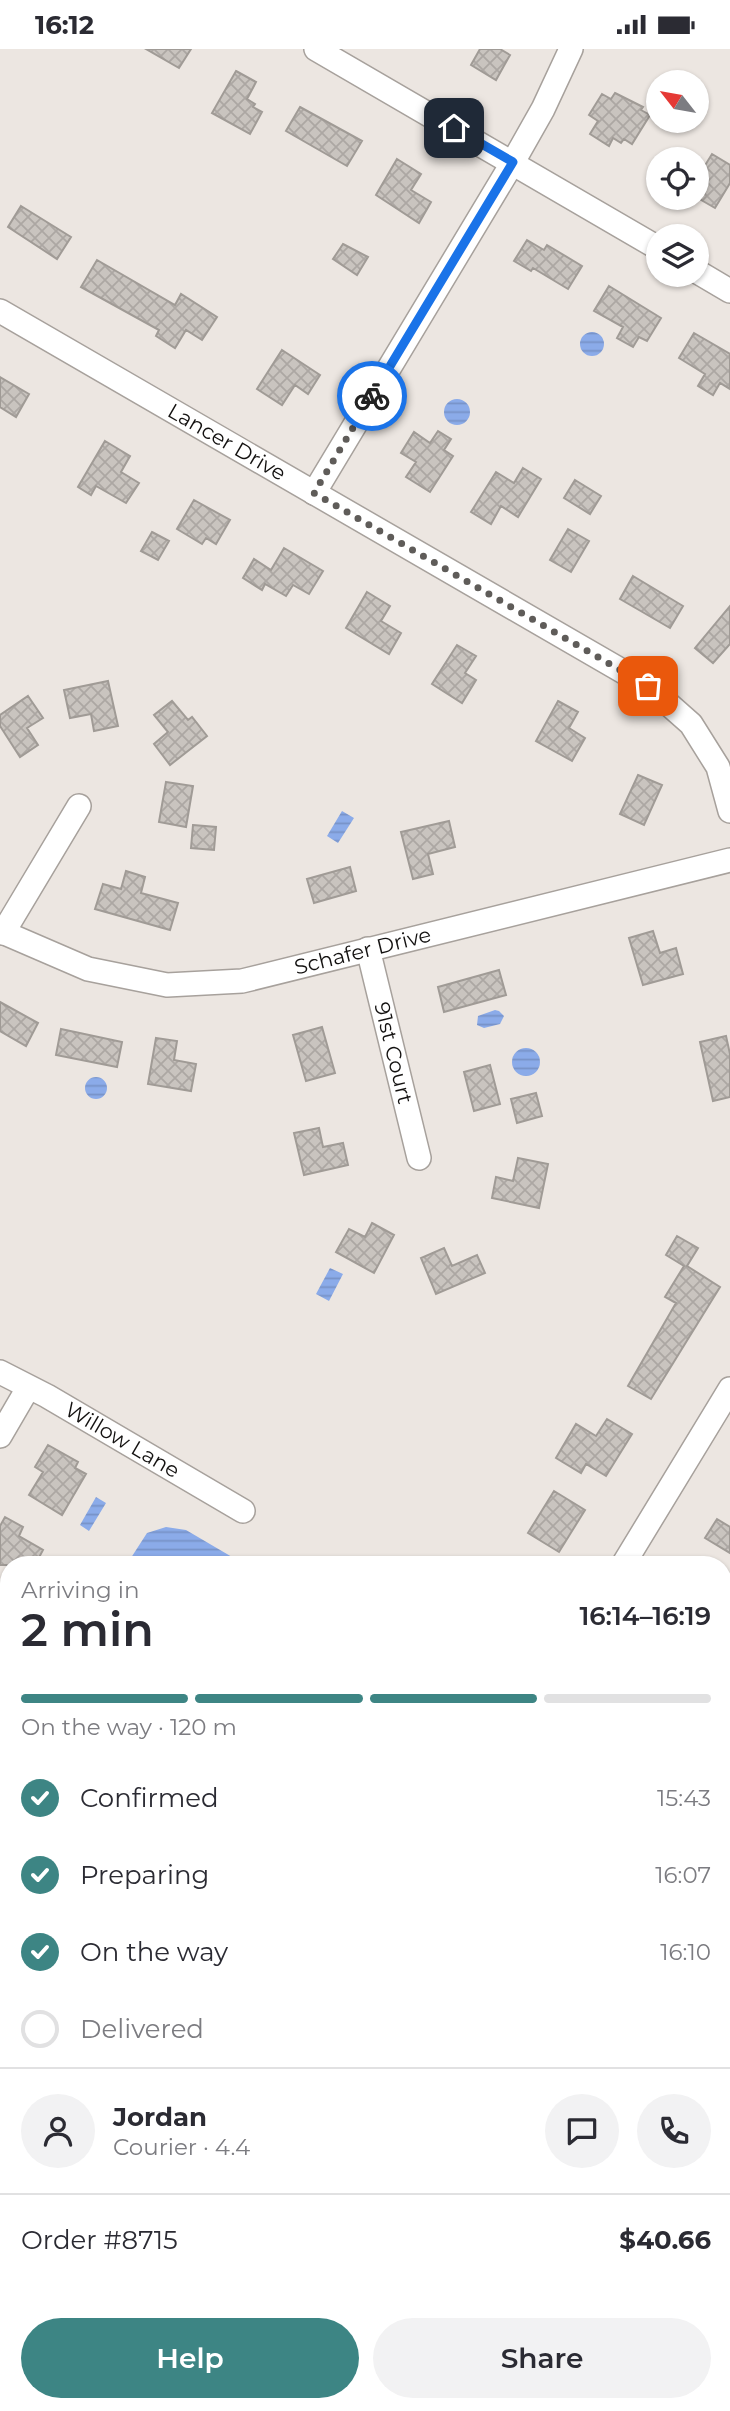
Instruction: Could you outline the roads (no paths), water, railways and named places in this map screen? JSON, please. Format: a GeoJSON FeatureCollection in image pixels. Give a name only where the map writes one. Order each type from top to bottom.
{"type":"FeatureCollection","features":[{"type":"Feature","properties":{"kind":"street"},"geometry":{"type":"LineString","coordinates":[[316,49],[646,241]]}},
{"type":"Feature","properties":{"kind":"street"},"geometry":{"type":"LineString","coordinates":[[314,493],[513,162],[543,109],[571,49]]}},
{"type":"Feature","properties":{"kind":"street"},"geometry":{"type":"LineString","coordinates":[[709,279],[730,291]]}},
{"type":"Feature","properties":{"kind":"street","name":"Lancer Drive"},"geometry":{"type":"LineString","coordinates":[[0,311],[648,686],[691,724],[718,767],[730,811]]}},
{"type":"Feature","properties":{"kind":"street"},"geometry":{"type":"LineString","coordinates":[[2,932],[79,806]]}},
{"type":"Feature","properties":{"kind":"street","name":"Schafer Drive"},"geometry":{"type":"LineString","coordinates":[[2,932],[88,969],[167,985],[242,981],[730,860]]}},
{"type":"Feature","properties":{"kind":"street","name":"91st Court"},"geometry":{"type":"LineString","coordinates":[[368,949],[419,1158]]}},
{"type":"Feature","properties":{"kind":"street","name":"Willow Lane"},"geometry":{"type":"LineString","coordinates":[[0,1372],[243,1511]]}},
{"type":"Feature","properties":{"kind":"street"},"geometry":{"type":"LineString","coordinates":[[0,1436],[28,1388]]}},
{"type":"Feature","properties":{"kind":"street"},"geometry":{"type":"LineString","coordinates":[[628,1556],[730,1389]]}},
{"type":"Feature","properties":{"kind":"water"},"geometry":{"type":"Polygon","coordinates":[[[592,332],[601,335],[604,344],[601,353],[592,356],[583,353],[580,344],[583,335],[592,332]]]}},
{"type":"Feature","properties":{"kind":"water"},"geometry":{"type":"Polygon","coordinates":[[[457,399],[466,403],[470,412],[466,421],[457,425],[448,421],[444,412],[448,403],[457,399]]]}},
{"type":"Feature","properties":{"kind":"water"},"geometry":{"type":"Polygon","coordinates":[[[342,811],[354,818],[338,843],[327,836],[342,811]]]}},
{"type":"Feature","properties":{"kind":"water"},"geometry":{"type":"Polygon","coordinates":[[[495,1010],[504,1016],[500,1024],[484,1028],[477,1025],[478,1016],[495,1010]]]}},
{"type":"Feature","properties":{"kind":"water"},"geometry":{"type":"Polygon","coordinates":[[[526,1048],[536,1052],[540,1062],[536,1072],[526,1076],[516,1072],[512,1062],[516,1052],[526,1048]]]}},
{"type":"Feature","properties":{"kind":"water"},"geometry":{"type":"Polygon","coordinates":[[[96,1077],[104,1080],[107,1088],[104,1096],[96,1099],[88,1096],[85,1088],[88,1080],[96,1077]]]}},
{"type":"Feature","properties":{"kind":"water"},"geometry":{"type":"Polygon","coordinates":[[[330,1268],[343,1274],[329,1301],[316,1294],[330,1268]]]}},
{"type":"Feature","properties":{"kind":"water"},"geometry":{"type":"Polygon","coordinates":[[[96,1497],[106,1503],[89,1531],[80,1525],[96,1497]]]}},
{"type":"Feature","properties":{"kind":"water"},"geometry":{"type":"Polygon","coordinates":[[[166,1527],[186,1530],[230,1556],[132,1556],[147,1533],[166,1527]]]}}]}
